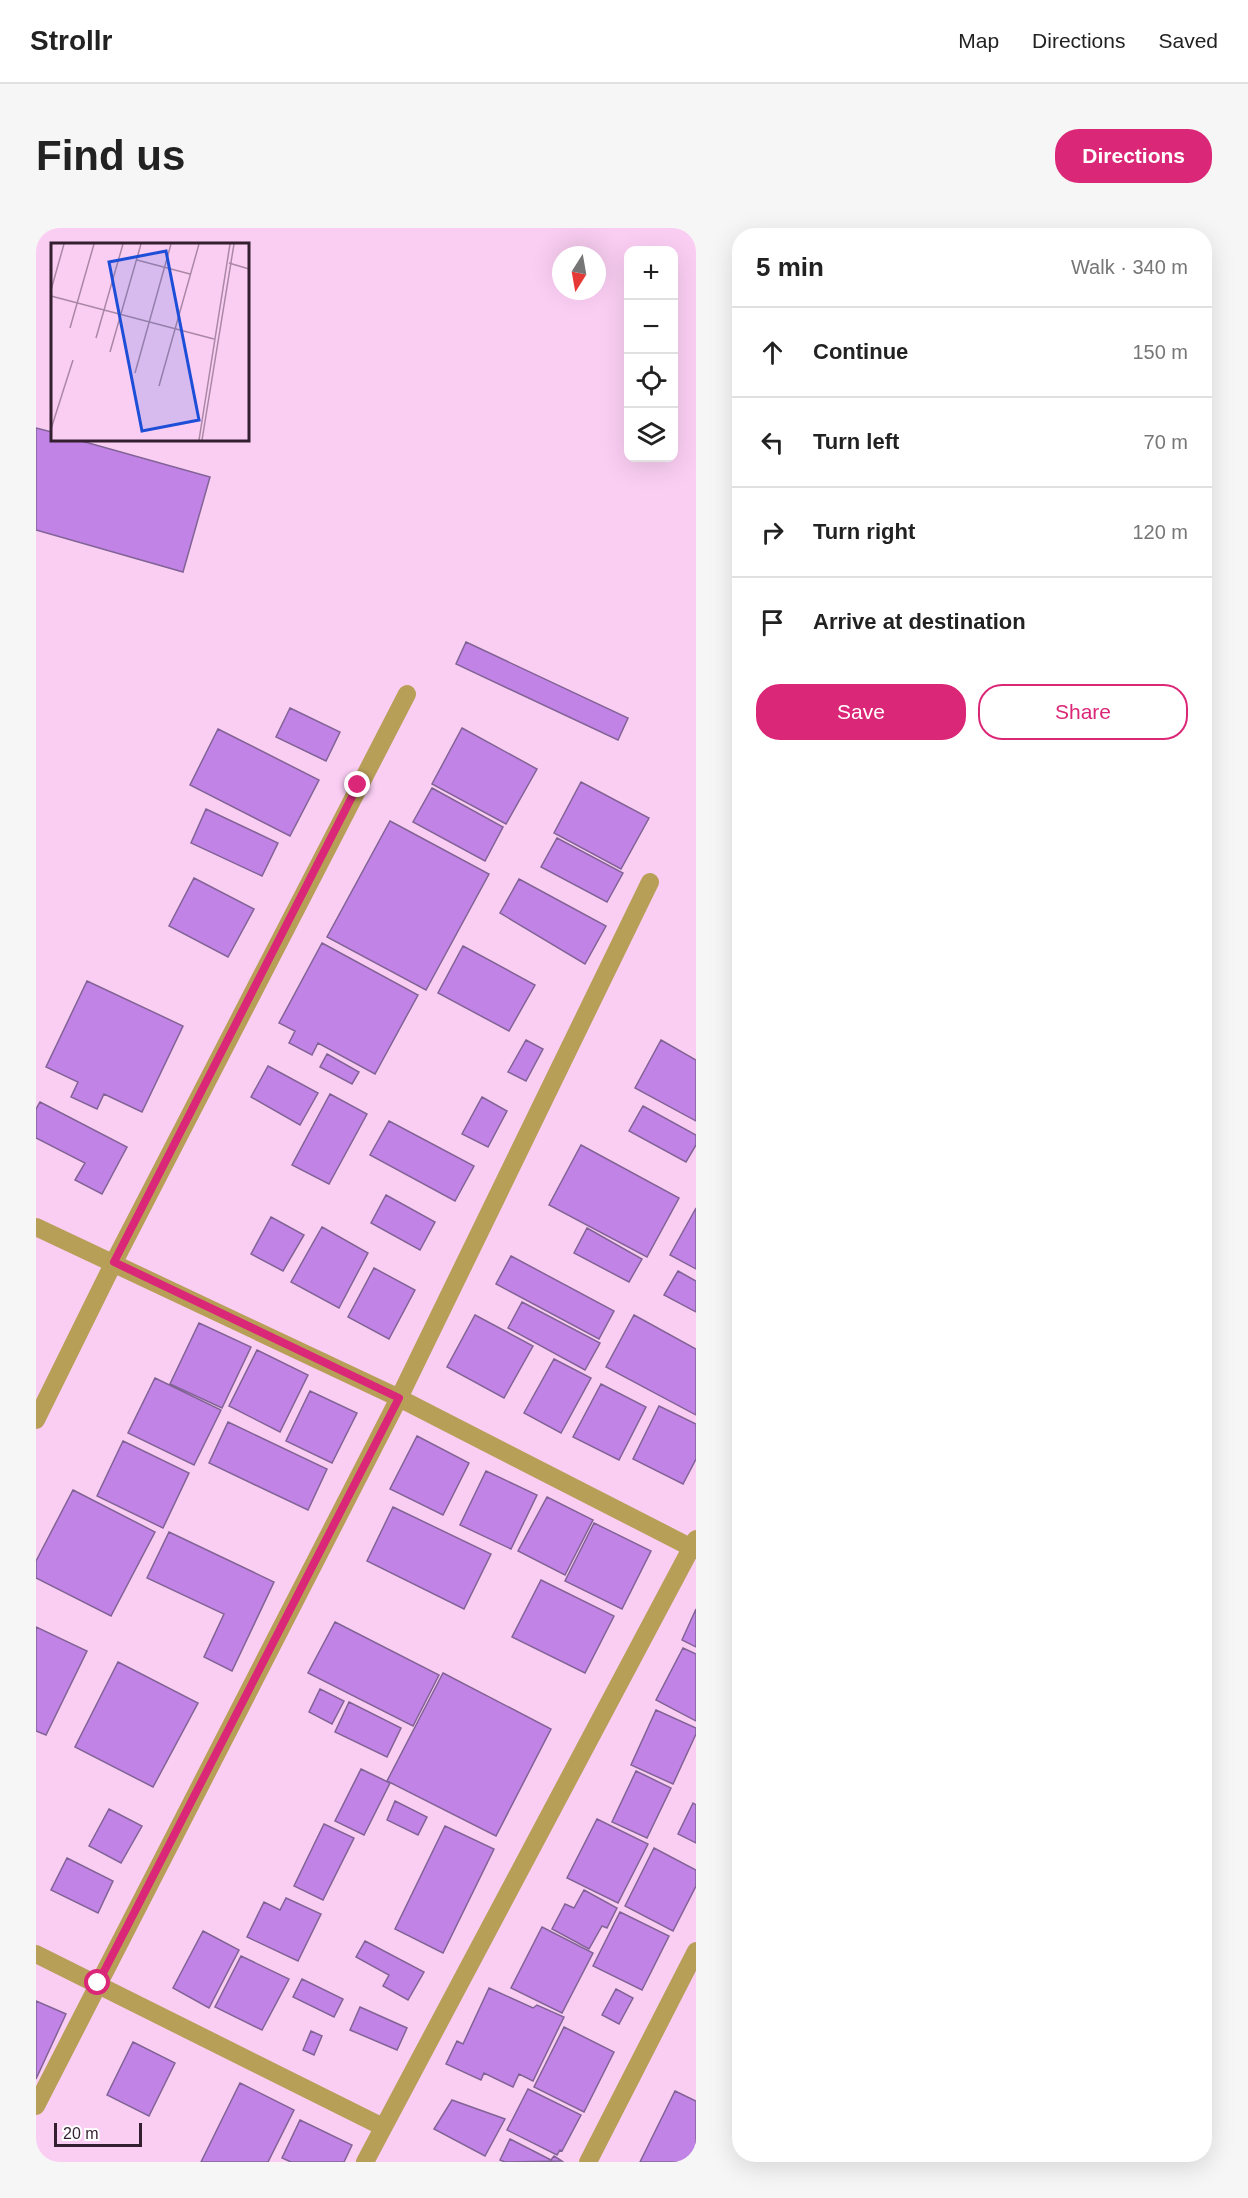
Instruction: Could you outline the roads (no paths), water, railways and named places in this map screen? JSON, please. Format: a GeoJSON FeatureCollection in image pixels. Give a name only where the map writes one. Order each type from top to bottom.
{"type":"FeatureCollection","features":[{"type":"Feature","properties":{"kind":"street"},"geometry":{"type":"LineString","coordinates":[[36,1420],[114,1262],[407,694]]}},
{"type":"Feature","properties":{"kind":"street"},"geometry":{"type":"LineString","coordinates":[[36,2106],[399,1398],[650,882]]}},
{"type":"Feature","properties":{"kind":"street"},"geometry":{"type":"LineString","coordinates":[[36,1227],[399,1398],[695,1545],[365,2162]]}},
{"type":"Feature","properties":{"kind":"street"},"geometry":{"type":"LineString","coordinates":[[588,2162],[696,1951]]}},
{"type":"Feature","properties":{"kind":"street"},"geometry":{"type":"LineString","coordinates":[[36,1954],[382,2127]]}}]}
